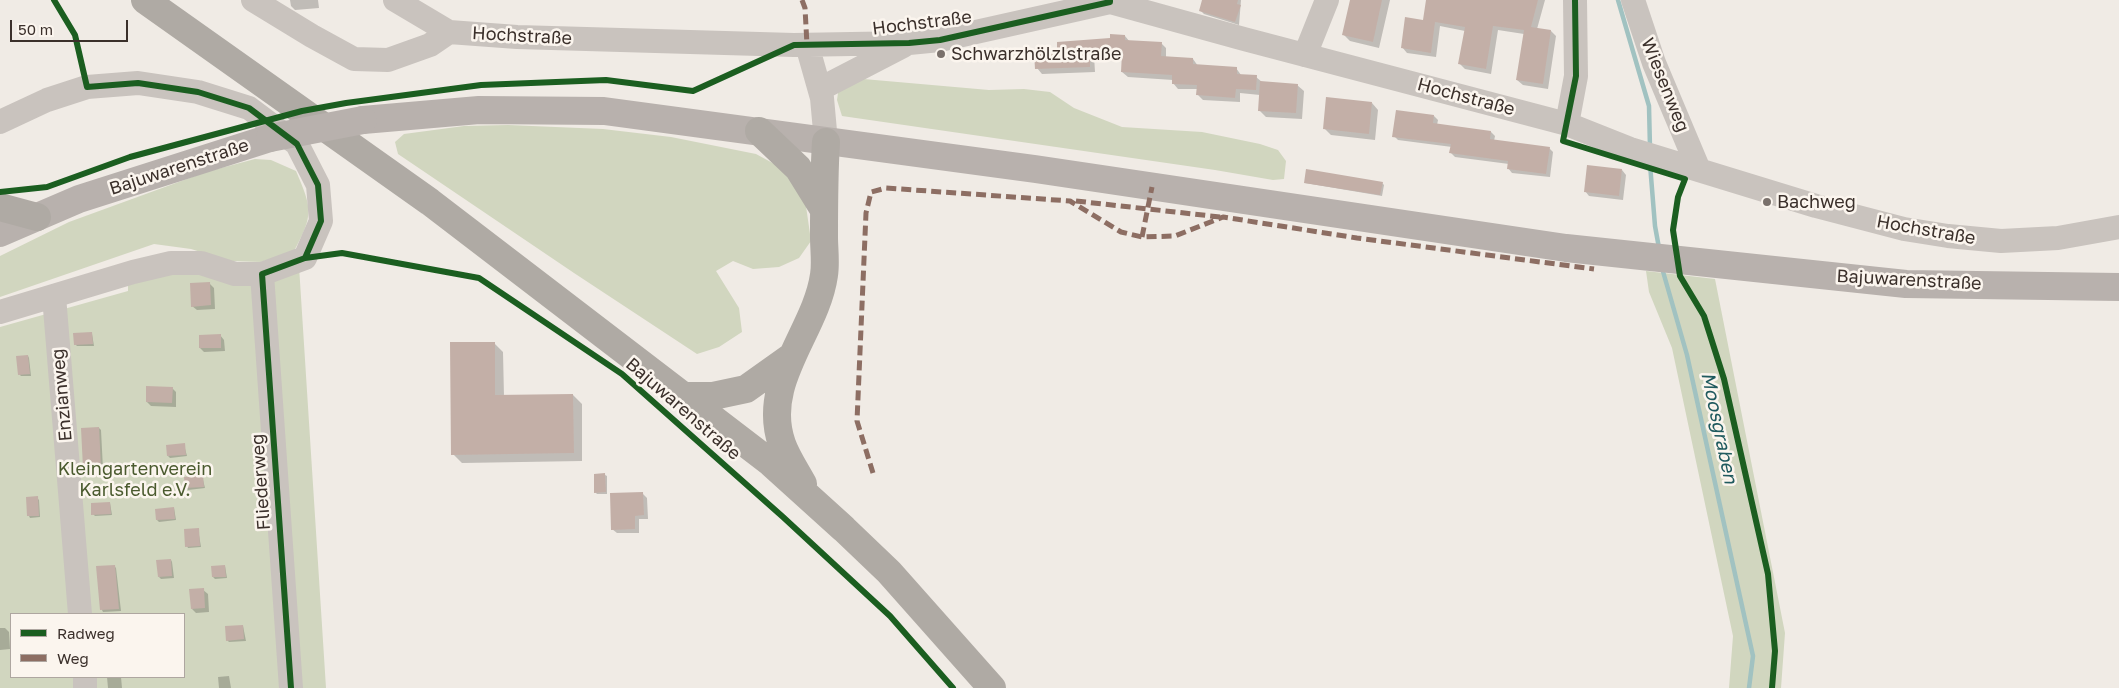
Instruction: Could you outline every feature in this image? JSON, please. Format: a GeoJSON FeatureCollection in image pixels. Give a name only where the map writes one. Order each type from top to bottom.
{"type":"FeatureCollection","features":[{"type":"Feature","properties":{"kind":"highway"},"geometry":{"type":"LineString","coordinates":[[144,0],[430,202],[771,463],[889,572],[992,688]]}},
{"type":"Feature","properties":{"kind":"highway"},"geometry":{"type":"LineString","coordinates":[[759,131],[798,168],[824,210]]}},
{"type":"Feature","properties":{"kind":"highway"},"geometry":{"type":"LineString","coordinates":[[809,497],[782,444],[776,419],[779,391],[791,357],[812,316],[824,274],[826,142]]}},
{"type":"Feature","properties":{"kind":"highway"},"geometry":{"type":"LineString","coordinates":[[0,207],[37,217]]}},
{"type":"Feature","properties":{"kind":"highway"},"geometry":{"type":"LineString","coordinates":[[684,396],[713,396],[746,389],[791,357]]}},
{"type":"Feature","properties":{"kind":"main road","name":"Bajuwarenstraße"},"geometry":{"type":"LineString","coordinates":[[0,233],[88,196],[270,138],[363,120],[479,110],[604,111],[1034,170],[1566,248],[1906,284],[2119,287]]}},
{"type":"Feature","properties":{"kind":"street"},"geometry":{"type":"LineString","coordinates":[[253,0],[354,59],[388,60],[430,46],[449,32]]}},
{"type":"Feature","properties":{"kind":"street","name":"Hochstraße"},"geometry":{"type":"LineString","coordinates":[[395,0],[449,32],[517,37],[807,44],[909,43],[940,40],[1110,1],[1304,55],[1567,124],[1630,149],[1825,208],[1904,229],[1948,236],[2010,241],[2058,238],[2119,227]]}},
{"type":"Feature","properties":{"kind":"street"},"geometry":{"type":"LineString","coordinates":[[1304,55],[1327,0]]}},
{"type":"Feature","properties":{"kind":"street"},"geometry":{"type":"LineString","coordinates":[[1567,124],[1576,76],[1574,0]]}},
{"type":"Feature","properties":{"kind":"street","name":"Wiesenweg"},"geometry":{"type":"LineString","coordinates":[[1632,0],[1654,63],[1699,170]]}},
{"type":"Feature","properties":{"kind":"street"},"geometry":{"type":"LineString","coordinates":[[820,89],[909,43]]}},
{"type":"Feature","properties":{"kind":"street"},"geometry":{"type":"LineString","coordinates":[[807,44],[820,89],[826,142]]}},
{"type":"Feature","properties":{"kind":"street"},"geometry":{"type":"LineString","coordinates":[[0,122],[47,100],[87,87],[138,83],[198,92],[249,108],[297,144],[318,185],[321,221],[304,258],[262,274],[235,274],[201,264],[171,263],[132,272],[0,312]]}},
{"type":"Feature","properties":{"kind":"street","name":"Fliederweg"},"geometry":{"type":"LineString","coordinates":[[262,274],[291,688]]}},
{"type":"Feature","properties":{"kind":"street","name":"Enzianweg"},"geometry":{"type":"LineString","coordinates":[[54,296],[80,613]]}},
{"type":"Feature","properties":{"kind":"green space"},"geometry":{"type":"Polygon","coordinates":[[[852,78],[989,90],[1024,89],[1050,92],[1074,108],[1122,127],[1202,132],[1260,144],[1278,150],[1286,161],[1284,179],[1273,180],[842,116],[837,100],[839,86],[852,78]]]}},
{"type":"Feature","properties":{"kind":"green space"},"geometry":{"type":"Polygon","coordinates":[[[508,125],[603,129],[671,137],[756,154],[791,173],[805,199],[811,241],[799,258],[779,267],[753,269],[733,261],[716,271],[739,308],[742,332],[719,347],[697,354],[398,154],[395,142],[404,134],[464,126],[508,125]]]}},
{"type":"Feature","properties":{"kind":"green space"},"geometry":{"type":"Polygon","coordinates":[[[255,159],[271,160],[296,171],[308,203],[308,219],[294,251],[261,262],[230,261],[191,249],[154,244],[0,297],[0,256],[69,222],[206,172],[255,159]]]}},
{"type":"Feature","properties":{"kind":"green space"},"geometry":{"type":"Polygon","coordinates":[[[299,266],[326,688],[297,688],[268,276],[299,266]]]}},
{"type":"Feature","properties":{"kind":"green space","name":"Kleingartenverein Karlsfeld e.V."},"geometry":{"type":"Polygon","coordinates":[[[172,267],[253,279],[286,688],[0,688],[0,327],[128,291],[128,277],[172,267]]]}},
{"type":"Feature","properties":{"kind":"green space"},"geometry":{"type":"Polygon","coordinates":[[[1646,271],[1715,279],[1785,633],[1781,688],[1729,688],[1733,636],[1672,348],[1649,292],[1646,271]]]}},
{"type":"Feature","properties":{"kind":"building"},"geometry":{"type":"Polygon","coordinates":[[[1202,0],[1238,0],[1237,4],[1241,5],[1235,22],[1199,11],[1202,0]]]}},
{"type":"Feature","properties":{"kind":"building"},"geometry":{"type":"Polygon","coordinates":[[[1350,0],[1382,0],[1373,42],[1342,35],[1350,0]]]}},
{"type":"Feature","properties":{"kind":"building"},"geometry":{"type":"Polygon","coordinates":[[[1426,0],[1538,0],[1531,27],[1551,30],[1543,84],[1516,80],[1524,30],[1493,26],[1486,69],[1458,64],[1465,27],[1435,22],[1431,53],[1401,48],[1405,17],[1423,20],[1426,0]]]}},
{"type":"Feature","properties":{"kind":"building"},"geometry":{"type":"Polygon","coordinates":[[[1110,34],[1125,35],[1125,40],[1162,42],[1161,56],[1193,58],[1193,64],[1237,67],[1237,74],[1257,75],[1256,90],[1236,89],[1235,98],[1196,95],[1197,85],[1172,84],[1172,75],[1121,72],[1122,53],[1090,52],[1090,67],[1035,69],[1034,52],[1057,50],[1057,42],[1110,38],[1110,34]]]}},
{"type":"Feature","properties":{"kind":"building"},"geometry":{"type":"Polygon","coordinates":[[[1260,81],[1298,84],[1296,113],[1258,111],[1260,81]]]}},
{"type":"Feature","properties":{"kind":"building"},"geometry":{"type":"Polygon","coordinates":[[[1326,97],[1372,102],[1369,134],[1323,129],[1326,97]]]}},
{"type":"Feature","properties":{"kind":"building"},"geometry":{"type":"Polygon","coordinates":[[[1396,110],[1434,115],[1433,123],[1491,131],[1490,139],[1550,147],[1546,174],[1507,169],[1508,161],[1449,153],[1451,144],[1392,137],[1396,110]]]}},
{"type":"Feature","properties":{"kind":"building"},"geometry":{"type":"Polygon","coordinates":[[[1587,165],[1622,169],[1619,196],[1584,192],[1587,165]]]}},
{"type":"Feature","properties":{"kind":"building"},"geometry":{"type":"Polygon","coordinates":[[[1306,169],[1383,182],[1380,195],[1304,183],[1306,169]]]}},
{"type":"Feature","properties":{"kind":"building"},"geometry":{"type":"Polygon","coordinates":[[[210,282],[211,305],[191,307],[190,283],[210,282]]]}},
{"type":"Feature","properties":{"kind":"building"},"geometry":{"type":"Polygon","coordinates":[[[92,332],[93,344],[74,345],[73,333],[92,332]]]}},
{"type":"Feature","properties":{"kind":"building"},"geometry":{"type":"Polygon","coordinates":[[[221,334],[221,348],[199,348],[199,335],[221,334]]]}},
{"type":"Feature","properties":{"kind":"building"},"geometry":{"type":"Polygon","coordinates":[[[450,342],[495,342],[495,395],[573,394],[574,453],[451,455],[450,342]]]}},
{"type":"Feature","properties":{"kind":"building"},"geometry":{"type":"Polygon","coordinates":[[[28,355],[30,374],[18,375],[16,356],[28,355]]]}},
{"type":"Feature","properties":{"kind":"building"},"geometry":{"type":"Polygon","coordinates":[[[146,386],[173,387],[172,403],[146,402],[146,386]]]}},
{"type":"Feature","properties":{"kind":"building"},"geometry":{"type":"Polygon","coordinates":[[[99,427],[101,467],[83,468],[81,428],[99,427]]]}},
{"type":"Feature","properties":{"kind":"building"},"geometry":{"type":"Polygon","coordinates":[[[185,443],[186,455],[167,456],[166,445],[185,443]]]}},
{"type":"Feature","properties":{"kind":"building"},"geometry":{"type":"Polygon","coordinates":[[[605,473],[606,492],[594,493],[594,474],[605,473]]]}},
{"type":"Feature","properties":{"kind":"building"},"geometry":{"type":"Polygon","coordinates":[[[203,475],[204,487],[185,488],[184,477],[203,475]]]}},
{"type":"Feature","properties":{"kind":"building"},"geometry":{"type":"Polygon","coordinates":[[[643,492],[644,515],[635,516],[635,529],[611,530],[610,493],[643,492]]]}},
{"type":"Feature","properties":{"kind":"building"},"geometry":{"type":"Polygon","coordinates":[[[38,496],[39,516],[27,516],[26,497],[38,496]]]}},
{"type":"Feature","properties":{"kind":"building"},"geometry":{"type":"Polygon","coordinates":[[[110,502],[111,514],[91,515],[91,503],[110,502]]]}},
{"type":"Feature","properties":{"kind":"building"},"geometry":{"type":"Polygon","coordinates":[[[174,507],[175,519],[156,520],[155,509],[174,507]]]}},
{"type":"Feature","properties":{"kind":"building"},"geometry":{"type":"Polygon","coordinates":[[[199,528],[200,546],[185,547],[184,529],[199,528]]]}},
{"type":"Feature","properties":{"kind":"building"},"geometry":{"type":"Polygon","coordinates":[[[171,559],[172,576],[158,577],[156,560],[171,559]]]}},
{"type":"Feature","properties":{"kind":"building"},"geometry":{"type":"Polygon","coordinates":[[[115,565],[119,609],[100,610],[96,566],[115,565]]]}},
{"type":"Feature","properties":{"kind":"building"},"geometry":{"type":"Polygon","coordinates":[[[225,565],[226,577],[212,577],[211,566],[225,565]]]}},
{"type":"Feature","properties":{"kind":"building"},"geometry":{"type":"Polygon","coordinates":[[[204,588],[205,608],[191,609],[189,589],[204,588]]]}},
{"type":"Feature","properties":{"kind":"building"},"geometry":{"type":"Polygon","coordinates":[[[243,625],[244,639],[226,641],[225,626],[243,625]]]}},
{"type":"Feature","properties":{"kind":"waterway","name":"Moosgraben"},"geometry":{"type":"LineString","coordinates":[[1618,0],[1649,106],[1650,148]]}},
{"type":"Feature","properties":{"kind":"waterway","name":"Moosgraben"},"geometry":{"type":"LineString","coordinates":[[1650,164],[1655,226],[1659,248]]}},
{"type":"Feature","properties":{"kind":"waterway","name":"Moosgraben"},"geometry":{"type":"LineString","coordinates":[[1662,268],[1687,355],[1753,656],[1749,688]]}},
{"type":"Feature","properties":{"kind":"marked path"},"geometry":{"type":"LineString","coordinates":[[802,0],[805,8],[807,45]]}},
{"type":"Feature","properties":{"kind":"marked path"},"geometry":{"type":"LineString","coordinates":[[1142,237],[1152,187]]}},
{"type":"Feature","properties":{"kind":"marked path"},"geometry":{"type":"LineString","coordinates":[[873,473],[857,421],[866,213],[871,192],[886,188],[1070,201],[1121,232],[1142,237],[1175,236],[1223,217],[1357,238],[1594,269]]}},
{"type":"Feature","properties":{"kind":"marked path"},"geometry":{"type":"LineString","coordinates":[[1076,201],[1220,217]]}},
{"type":"Feature","properties":{"kind":"cycle path"},"geometry":{"type":"LineString","coordinates":[[54,0],[75,35],[87,87],[138,83],[198,92],[249,108],[297,144],[318,185],[321,221],[305,258]]}},
{"type":"Feature","properties":{"kind":"cycle path"},"geometry":{"type":"LineString","coordinates":[[0,192],[47,187],[130,157],[302,111],[346,103],[481,85],[606,80],[693,91],[794,45],[909,43],[940,40],[1110,2],[1110,0]]}},
{"type":"Feature","properties":{"kind":"cycle path"},"geometry":{"type":"LineString","coordinates":[[1575,0],[1576,76],[1563,141],[1685,179],[1678,197],[1673,230],[1680,276],[1704,316],[1724,379],[1768,574],[1775,651],[1772,688]]}},
{"type":"Feature","properties":{"kind":"cycle path"},"geometry":{"type":"LineString","coordinates":[[291,688],[262,274],[305,258],[342,253],[479,278],[622,374],[783,517],[890,616],[953,688]]}},
{"type":"Feature","properties":{"kind":"place","name":"Schwarzhölzlstraße"},"geometry":{"type":"Point","coordinates":[941,54]}},
{"type":"Feature","properties":{"kind":"place","name":"Bachweg"},"geometry":{"type":"Point","coordinates":[1767,202]}}]}
